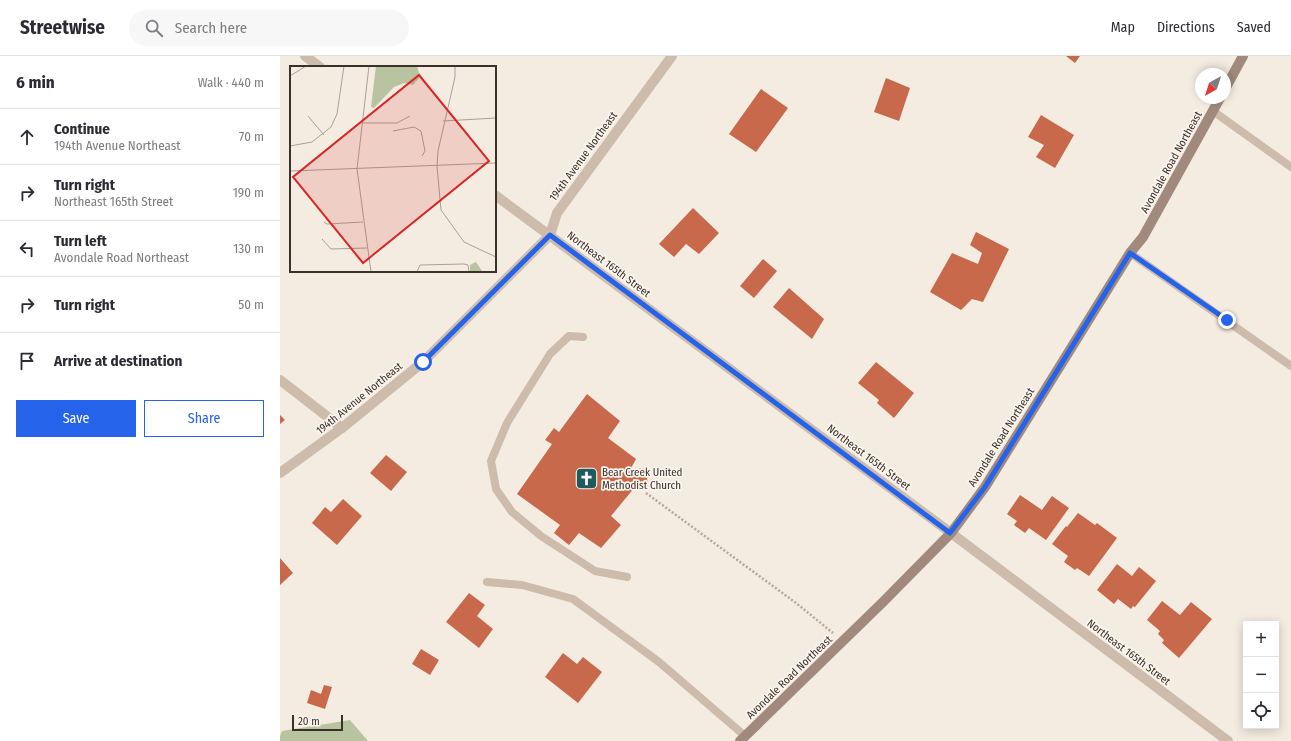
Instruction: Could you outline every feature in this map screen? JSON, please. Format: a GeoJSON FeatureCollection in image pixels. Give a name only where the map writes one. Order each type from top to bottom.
{"type":"FeatureCollection","features":[{"type":"Feature","properties":{"kind":"main road"},"geometry":{"type":"LineString","coordinates":[[1231,78],[1243,56]]}},
{"type":"Feature","properties":{"kind":"main road","name":"Avondale Road Northeast"},"geometry":{"type":"LineString","coordinates":[[743,738],[883,602],[950,533],[985,487],[1130,253],[1143,237],[1217,104]]}},
{"type":"Feature","properties":{"kind":"street"},"geometry":{"type":"LineString","coordinates":[[305,56],[319,66]]}},
{"type":"Feature","properties":{"kind":"street","name":"194th Avenue Northeast"},"geometry":{"type":"LineString","coordinates":[[280,473],[342,428],[423,362],[550,235],[557,213],[672,56]]}},
{"type":"Feature","properties":{"kind":"street","name":"Northeast 165th Street"},"geometry":{"type":"LineString","coordinates":[[496,196],[1228,741]]}},
{"type":"Feature","properties":{"kind":"street"},"geometry":{"type":"LineString","coordinates":[[280,380],[342,428]]}},
{"type":"Feature","properties":{"kind":"lane"},"geometry":{"type":"LineString","coordinates":[[1213,111],[1291,167]]}},
{"type":"Feature","properties":{"kind":"lane"},"geometry":{"type":"LineString","coordinates":[[1130,253],[1291,366]]}},
{"type":"Feature","properties":{"kind":"lane"},"geometry":{"type":"LineString","coordinates":[[583,336],[569,336],[550,354],[507,423],[491,461],[496,489],[512,512],[541,536],[596,571],[627,578]]}},
{"type":"Feature","properties":{"kind":"lane"},"geometry":{"type":"LineString","coordinates":[[487,582],[522,585],[573,598],[659,662],[743,738]]}},
{"type":"Feature","properties":{"kind":"path"},"geometry":{"type":"LineString","coordinates":[[646,493],[796,603],[843,641]]}},
{"type":"Feature","properties":{"kind":"green space"},"geometry":{"type":"Polygon","coordinates":[[[350,720],[368,741],[280,741],[282,731],[350,720]]]}},
{"type":"Feature","properties":{"kind":"building"},"geometry":{"type":"Polygon","coordinates":[[[1066,56],[1080,56],[1075,63],[1066,56]]]}},
{"type":"Feature","properties":{"kind":"building"},"geometry":{"type":"Polygon","coordinates":[[[886,78],[910,88],[899,121],[874,112],[886,78]]]}},
{"type":"Feature","properties":{"kind":"building"},"geometry":{"type":"Polygon","coordinates":[[[761,89],[788,108],[756,152],[729,134],[761,89]]]}},
{"type":"Feature","properties":{"kind":"building"},"geometry":{"type":"Polygon","coordinates":[[[1041,115],[1074,135],[1055,168],[1036,157],[1044,145],[1028,137],[1041,115]]]}},
{"type":"Feature","properties":{"kind":"building"},"geometry":{"type":"Polygon","coordinates":[[[693,208],[719,233],[699,254],[686,244],[674,257],[659,244],[693,208]]]}},
{"type":"Feature","properties":{"kind":"building"},"geometry":{"type":"Polygon","coordinates":[[[976,232],[1009,249],[983,302],[972,299],[961,310],[930,292],[952,253],[978,264],[982,253],[970,245],[976,232]]]}},
{"type":"Feature","properties":{"kind":"building"},"geometry":{"type":"Polygon","coordinates":[[[763,259],[777,271],[754,298],[740,286],[763,259]]]}},
{"type":"Feature","properties":{"kind":"building"},"geometry":{"type":"Polygon","coordinates":[[[789,288],[824,319],[812,339],[773,307],[789,288]]]}},
{"type":"Feature","properties":{"kind":"building"},"geometry":{"type":"Polygon","coordinates":[[[876,362],[914,393],[894,418],[877,403],[879,400],[858,383],[876,362]]]}},
{"type":"Feature","properties":{"kind":"building","name":"Bear Creek United Methodist Church"},"geometry":{"type":"Polygon","coordinates":[[[587,394],[620,421],[608,438],[636,459],[630,470],[646,468],[648,487],[635,487],[611,516],[621,525],[601,548],[579,533],[569,545],[554,533],[560,525],[517,494],[552,444],[545,440],[554,428],[559,432],[587,394]]]}},
{"type":"Feature","properties":{"kind":"building"},"geometry":{"type":"Polygon","coordinates":[[[280,415],[285,420],[280,424],[280,415]]]}},
{"type":"Feature","properties":{"kind":"building"},"geometry":{"type":"Polygon","coordinates":[[[386,455],[407,472],[391,491],[370,473],[386,455]]]}},
{"type":"Feature","properties":{"kind":"building"},"geometry":{"type":"Polygon","coordinates":[[[1020,495],[1042,510],[1052,496],[1069,508],[1046,540],[1029,528],[1025,533],[1014,525],[1017,521],[1007,514],[1020,495]]]}},
{"type":"Feature","properties":{"kind":"building"},"geometry":{"type":"Polygon","coordinates":[[[343,499],[362,516],[337,545],[312,523],[325,507],[331,512],[343,499]]]}},
{"type":"Feature","properties":{"kind":"building"},"geometry":{"type":"Polygon","coordinates":[[[1078,513],[1095,525],[1097,523],[1117,538],[1089,576],[1077,568],[1075,570],[1064,562],[1068,556],[1052,544],[1078,513]]]}},
{"type":"Feature","properties":{"kind":"building"},"geometry":{"type":"Polygon","coordinates":[[[280,558],[293,573],[280,585],[280,558]]]}},
{"type":"Feature","properties":{"kind":"building"},"geometry":{"type":"Polygon","coordinates":[[[1117,564],[1132,576],[1139,567],[1156,581],[1135,607],[1133,606],[1131,609],[1118,599],[1114,604],[1097,590],[1117,564]]]}},
{"type":"Feature","properties":{"kind":"building"},"geometry":{"type":"Polygon","coordinates":[[[469,593],[485,605],[477,616],[493,629],[479,648],[446,622],[469,593]]]}},
{"type":"Feature","properties":{"kind":"building"},"geometry":{"type":"Polygon","coordinates":[[[1162,601],[1180,615],[1191,602],[1212,619],[1179,658],[1162,643],[1164,640],[1158,634],[1160,631],[1147,620],[1162,601]]]}},
{"type":"Feature","properties":{"kind":"building"},"geometry":{"type":"Polygon","coordinates":[[[421,649],[439,660],[430,675],[412,664],[421,649]]]}},
{"type":"Feature","properties":{"kind":"building"},"geometry":{"type":"Polygon","coordinates":[[[563,653],[577,664],[583,657],[602,672],[578,703],[545,677],[563,653]]]}},
{"type":"Feature","properties":{"kind":"building"},"geometry":{"type":"Polygon","coordinates":[[[324,685],[332,687],[325,709],[307,703],[311,690],[321,694],[324,685]]]}},
{"type":"Feature","properties":{"kind":"place","name":"Bear Creek United Methodist Church"},"geometry":{"type":"Point","coordinates":[587,478]}},
{"type":"Feature","properties":{"kind":"route"},"geometry":{"type":"LineString","coordinates":[[423,362],[485,302],[550,235],[950,533],[985,487],[1130,253],[1227,320]]}}]}
